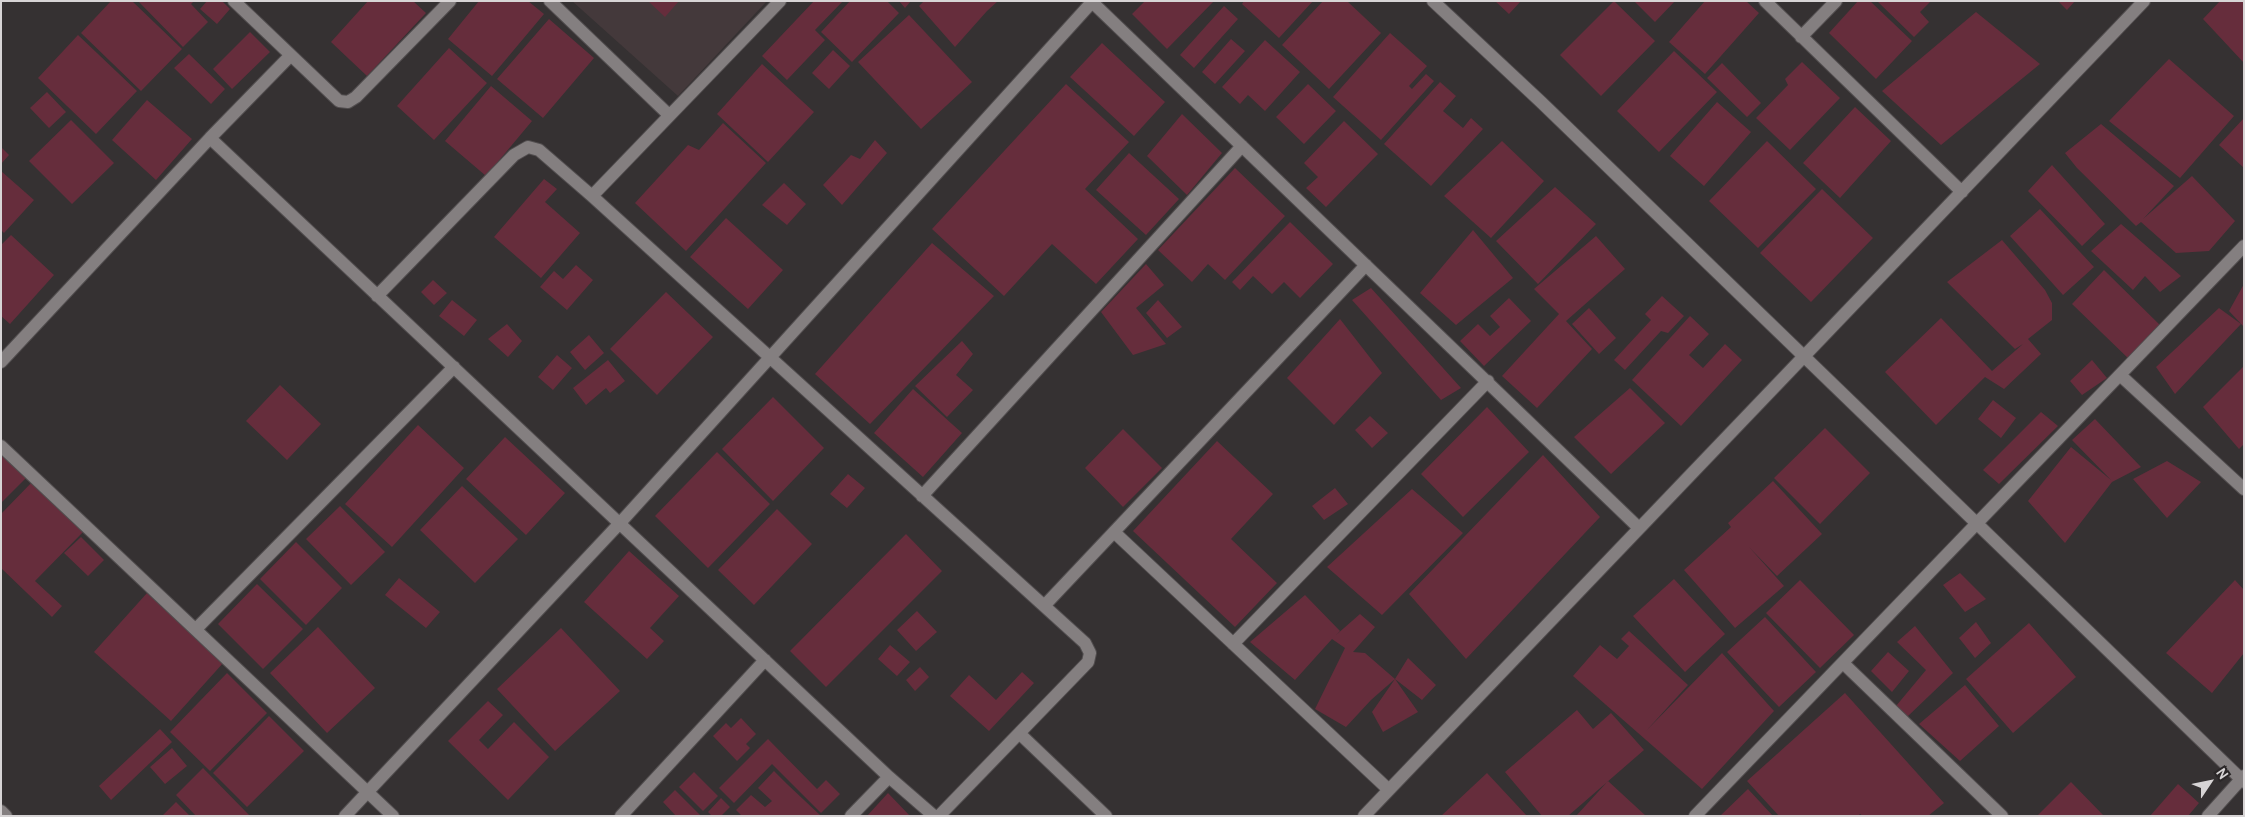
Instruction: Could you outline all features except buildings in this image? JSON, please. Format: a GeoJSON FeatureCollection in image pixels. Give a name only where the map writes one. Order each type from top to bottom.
{"type":"FeatureCollection","features":[{"type":"Feature","properties":{"kind":"street"},"geometry":{"type":"LineString","coordinates":[[234,1],[339,101],[348,102],[356,97],[450,1]]}},
{"type":"Feature","properties":{"kind":"street"},"geometry":{"type":"LineString","coordinates":[[550,1],[669,115]]}},
{"type":"Feature","properties":{"kind":"street"},"geometry":{"type":"LineString","coordinates":[[592,196],[780,1]]}},
{"type":"Feature","properties":{"kind":"street"},"geometry":{"type":"LineString","coordinates":[[1433,1],[1541,102],[1976,525],[2243,779],[2208,816]]}},
{"type":"Feature","properties":{"kind":"street"},"geometry":{"type":"LineString","coordinates":[[1765,1],[1962,192]]}},
{"type":"Feature","properties":{"kind":"street"},"geometry":{"type":"LineString","coordinates":[[1801,37],[1836,1]]}},
{"type":"Feature","properties":{"kind":"street"},"geometry":{"type":"LineString","coordinates":[[1364,816],[2144,1]]}},
{"type":"Feature","properties":{"kind":"street"},"geometry":{"type":"LineString","coordinates":[[344,816],[620,523],[1092,2],[1639,528]]}},
{"type":"Feature","properties":{"kind":"street"},"geometry":{"type":"LineString","coordinates":[[1,362],[210,138],[290,56]]}},
{"type":"Feature","properties":{"kind":"street"},"geometry":{"type":"LineString","coordinates":[[210,138],[889,777],[934,816]]}},
{"type":"Feature","properties":{"kind":"street"},"geometry":{"type":"LineString","coordinates":[[922,496],[1242,146]]}},
{"type":"Feature","properties":{"kind":"street"},"geometry":{"type":"LineString","coordinates":[[377,296],[514,156],[528,147],[539,150],[1085,643],[1090,653],[1088,662],[939,816]]}},
{"type":"Feature","properties":{"kind":"street"},"geometry":{"type":"LineString","coordinates":[[1695,816],[2242,251]]}},
{"type":"Feature","properties":{"kind":"street"},"geometry":{"type":"LineString","coordinates":[[1044,606],[1366,265]]}},
{"type":"Feature","properties":{"kind":"street"},"geometry":{"type":"LineString","coordinates":[[196,630],[454,367]]}},
{"type":"Feature","properties":{"kind":"street"},"geometry":{"type":"LineString","coordinates":[[2120,376],[2244,489]]}},
{"type":"Feature","properties":{"kind":"street"},"geometry":{"type":"LineString","coordinates":[[1234,644],[1488,382]]}},
{"type":"Feature","properties":{"kind":"street"},"geometry":{"type":"LineString","coordinates":[[1,446],[394,816]]}},
{"type":"Feature","properties":{"kind":"street"},"geometry":{"type":"LineString","coordinates":[[1114,532],[1389,790]]}},
{"type":"Feature","properties":{"kind":"street"},"geometry":{"type":"LineString","coordinates":[[621,816],[765,660]]}},
{"type":"Feature","properties":{"kind":"street"},"geometry":{"type":"LineString","coordinates":[[1843,663],[2002,816]]}},
{"type":"Feature","properties":{"kind":"street"},"geometry":{"type":"LineString","coordinates":[[1020,734],[1106,816]]}},
{"type":"Feature","properties":{"kind":"street"},"geometry":{"type":"LineString","coordinates":[[852,816],[889,777]]}},
{"type":"Feature","properties":{"kind":"street"},"geometry":{"type":"LineString","coordinates":[[1,811],[6,816]]}},
{"type":"Feature","properties":{"kind":"shaded area"},"geometry":{"type":"Polygon","coordinates":[[[572,1],[767,1],[678,96],[572,1]]]}}]}
